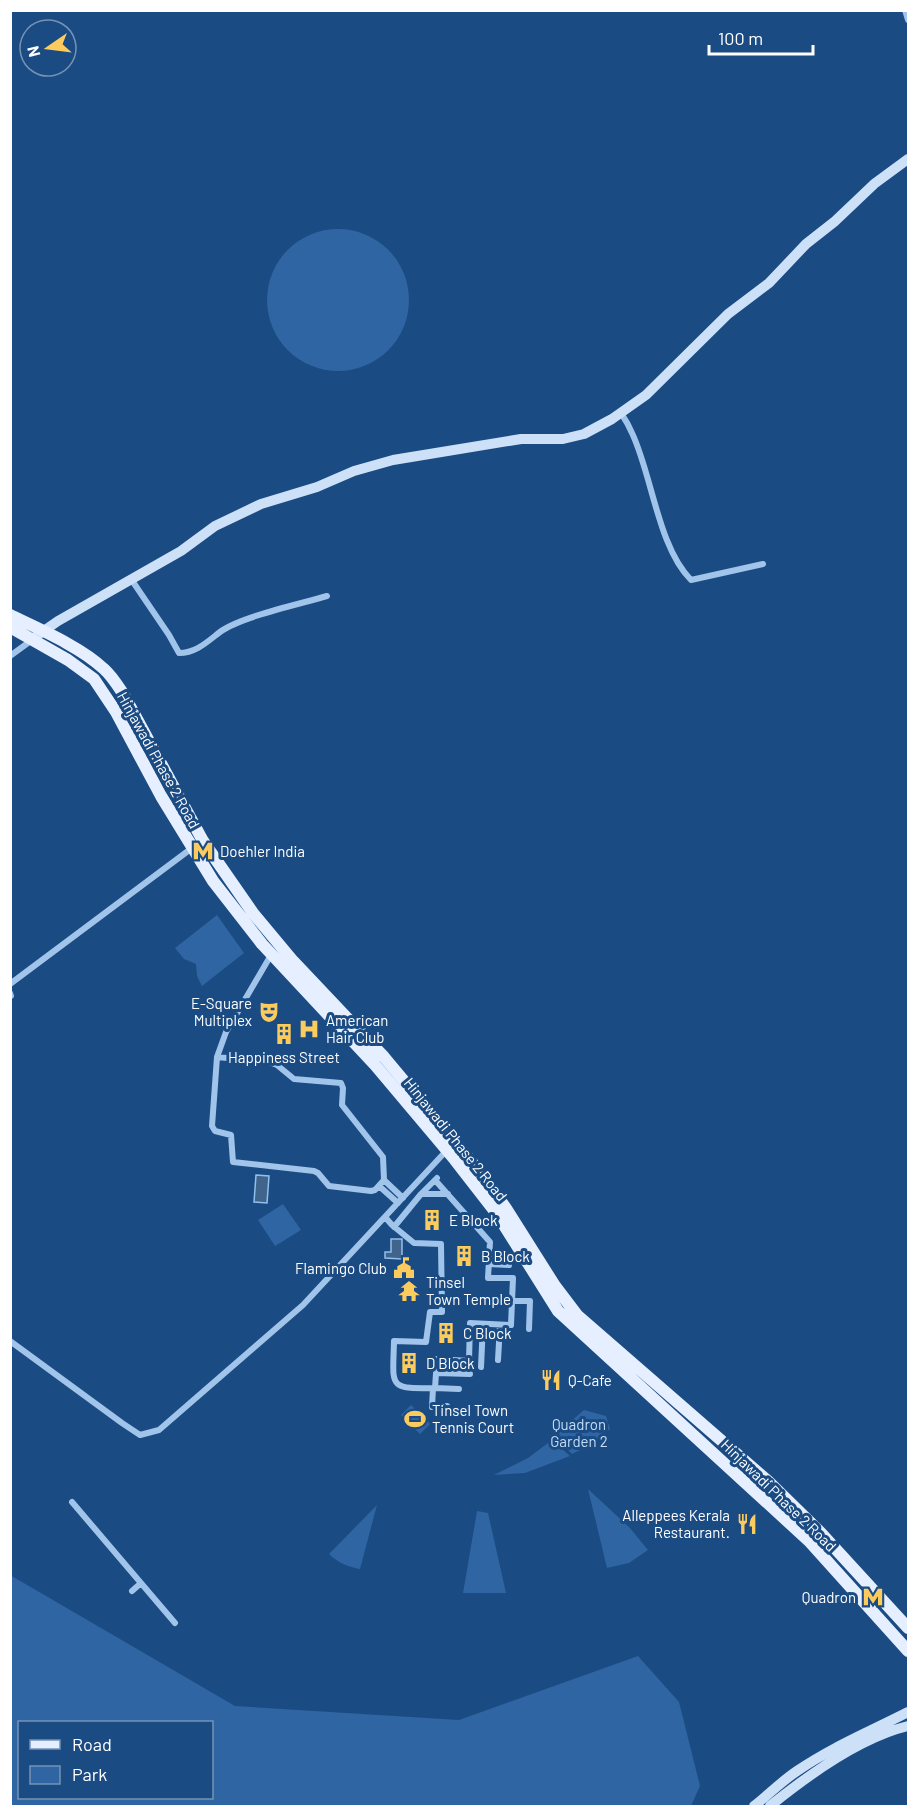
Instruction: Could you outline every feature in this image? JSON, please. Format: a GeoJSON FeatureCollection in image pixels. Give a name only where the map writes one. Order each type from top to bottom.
{"type":"FeatureCollection","features":[{"type":"Feature","properties":{"kind":"main road","name":"Hinjawadi Phase 2 Road"},"geometry":{"type":"LineString","coordinates":[[10,615],[94,680],[116,712],[192,848],[232,907],[272,954],[497,1196],[555,1286],[577,1315],[776,1488],[909,1628]]}},
{"type":"Feature","properties":{"kind":"main road","name":"Hinjawadi Phase 2 Road"},"geometry":{"type":"LineString","coordinates":[[10,627],[37,635],[90,658],[104,669],[124,695],[203,841],[271,937],[358,1028],[451,1146],[497,1214],[552,1303],[566,1320],[809,1541],[909,1651]]}},
{"type":"Feature","properties":{"kind":"main road"},"geometry":{"type":"LineString","coordinates":[[192,848],[203,841]]}},
{"type":"Feature","properties":{"kind":"street"},"geometry":{"type":"LineString","coordinates":[[906,10],[909,20]]}},
{"type":"Feature","properties":{"kind":"street"},"geometry":{"type":"LineString","coordinates":[[10,656],[37,635],[181,551],[215,526],[261,504],[317,487],[354,471],[393,460],[521,439],[563,439],[584,434],[646,395],[728,314],[769,283],[806,244],[834,222],[874,184],[909,159]]}},
{"type":"Feature","properties":{"kind":"street"},"geometry":{"type":"LineString","coordinates":[[621,412],[633,434],[665,535],[684,572],[691,580],[763,564]]}},
{"type":"Feature","properties":{"kind":"street"},"geometry":{"type":"LineString","coordinates":[[131,579],[179,653],[186,653],[208,644],[220,632],[236,623],[327,596]]}},
{"type":"Feature","properties":{"kind":"street"},"geometry":{"type":"LineString","coordinates":[[10,984],[192,848]]}},
{"type":"Feature","properties":{"kind":"street"},"geometry":{"type":"LineString","coordinates":[[272,954],[226,1032],[217,1057],[212,1126],[215,1131],[231,1135],[233,1162],[316,1172],[331,1187],[371,1191],[384,1180]]}},
{"type":"Feature","properties":{"kind":"street"},"geometry":{"type":"LineString","coordinates":[[217,1057],[269,1062],[277,1065],[294,1079],[341,1083],[342,1105],[383,1157],[384,1180],[400,1200]]}},
{"type":"Feature","properties":{"kind":"street"},"geometry":{"type":"LineString","coordinates":[[10,1341],[140,1435],[159,1430],[303,1305],[451,1146]]}},
{"type":"Feature","properties":{"kind":"street"},"geometry":{"type":"LineString","coordinates":[[394,1227],[436,1178],[490,1242],[488,1278],[513,1278],[510,1325],[470,1323],[469,1361],[437,1359],[432,1407],[447,1406]]}},
{"type":"Feature","properties":{"kind":"street"},"geometry":{"type":"LineString","coordinates":[[379,1186],[400,1200]]}},
{"type":"Feature","properties":{"kind":"street"},"geometry":{"type":"LineString","coordinates":[[421,1194],[448,1194]]}},
{"type":"Feature","properties":{"kind":"street"},"geometry":{"type":"LineString","coordinates":[[385,1217],[414,1243],[441,1244],[442,1312],[430,1312],[426,1342],[394,1341],[393,1378],[399,1387],[407,1389],[459,1389]]}},
{"type":"Feature","properties":{"kind":"street"},"geometry":{"type":"LineString","coordinates":[[489,1264],[509,1265]]}},
{"type":"Feature","properties":{"kind":"street"},"geometry":{"type":"LineString","coordinates":[[512,1300],[530,1301],[529,1329]]}},
{"type":"Feature","properties":{"kind":"street"},"geometry":{"type":"LineString","coordinates":[[481,1367],[483,1324]]}},
{"type":"Feature","properties":{"kind":"street"},"geometry":{"type":"LineString","coordinates":[[498,1360],[500,1325]]}},
{"type":"Feature","properties":{"kind":"street"},"geometry":{"type":"LineString","coordinates":[[436,1373],[470,1374]]}},
{"type":"Feature","properties":{"kind":"street"},"geometry":{"type":"LineString","coordinates":[[72,1502],[175,1623]]}},
{"type":"Feature","properties":{"kind":"street"},"geometry":{"type":"LineString","coordinates":[[132,1591],[141,1583]]}},
{"type":"Feature","properties":{"kind":"street"},"geometry":{"type":"LineString","coordinates":[[754,1806],[795,1772],[817,1758],[909,1712]]}},
{"type":"Feature","properties":{"kind":"street"},"geometry":{"type":"LineString","coordinates":[[770,1806],[801,1780],[822,1767],[892,1731],[909,1726]]}},
{"type":"Feature","properties":{"kind":"green space"},"geometry":{"type":"Polygon","coordinates":[[[338,229],[365,234],[388,250],[404,273],[409,300],[404,327],[388,350],[365,366],[338,371],[311,366],[288,350],[272,327],[267,300],[272,273],[288,250],[311,234],[338,229]]]}},
{"type":"Feature","properties":{"kind":"green space"},"geometry":{"type":"Polygon","coordinates":[[[217,915],[244,953],[202,986],[197,976],[196,964],[184,959],[175,948],[217,915]]]}},
{"type":"Feature","properties":{"kind":"green space"},"geometry":{"type":"Polygon","coordinates":[[[283,1204],[301,1230],[275,1246],[258,1220],[283,1204]]]}},
{"type":"Feature","properties":{"kind":"green space","name":"Tinsel Town Tennis Court"},"geometry":{"type":"Polygon","coordinates":[[[411,1405],[430,1424],[420,1434],[401,1415],[411,1405]]]}},
{"type":"Feature","properties":{"kind":"green space","name":"Quadron Garden 2"},"geometry":{"type":"Polygon","coordinates":[[[584,1410],[606,1416],[610,1429],[588,1446],[572,1454],[554,1436],[584,1410]]]}},
{"type":"Feature","properties":{"kind":"green space"},"geometry":{"type":"Polygon","coordinates":[[[552,1440],[570,1456],[525,1473],[494,1475],[528,1458],[552,1440]]]}},
{"type":"Feature","properties":{"kind":"green space"},"geometry":{"type":"Polygon","coordinates":[[[588,1489],[630,1528],[648,1550],[629,1563],[607,1568],[588,1489]]]}},
{"type":"Feature","properties":{"kind":"green space"},"geometry":{"type":"Polygon","coordinates":[[[377,1505],[360,1569],[336,1560],[329,1554],[377,1505]]]}},
{"type":"Feature","properties":{"kind":"green space"},"geometry":{"type":"Polygon","coordinates":[[[477,1511],[488,1513],[506,1593],[463,1593],[477,1511]]]}},
{"type":"Feature","properties":{"kind":"green space"},"geometry":{"type":"Polygon","coordinates":[[[10,1575],[235,1706],[459,1720],[638,1656],[679,1702],[700,1786],[691,1806],[11,1806],[10,1575]]]}},
{"type":"Feature","properties":{"kind":"shaded area"},"geometry":{"type":"Polygon","coordinates":[[[256,1175],[269,1176],[267,1203],[254,1202],[256,1175]]]}},
{"type":"Feature","properties":{"kind":"shaded area"},"geometry":{"type":"Polygon","coordinates":[[[391,1239],[402,1239],[402,1259],[385,1258],[385,1252],[391,1252],[391,1239]]]}},
{"type":"Feature","properties":{"kind":"place","name":"Doehler India"},"geometry":{"type":"Point","coordinates":[203,851]}},
{"type":"Feature","properties":{"kind":"place","name":"E-Square Multiplex"},"geometry":{"type":"Point","coordinates":[269,1012]}},
{"type":"Feature","properties":{"kind":"place","name":"American Hair Club"},"geometry":{"type":"Point","coordinates":[309,1029]}},
{"type":"Feature","properties":{"kind":"place","name":"Happiness Street"},"geometry":{"type":"Point","coordinates":[284,1034]}},
{"type":"Feature","properties":{"kind":"place","name":"E Block"},"geometry":{"type":"Point","coordinates":[432,1220]}},
{"type":"Feature","properties":{"kind":"place","name":"B Block"},"geometry":{"type":"Point","coordinates":[464,1256]}},
{"type":"Feature","properties":{"kind":"place","name":"Flamingo Club"},"geometry":{"type":"Point","coordinates":[404,1268]}},
{"type":"Feature","properties":{"kind":"place","name":"Tinsel Town Temple"},"geometry":{"type":"Point","coordinates":[409,1291]}},
{"type":"Feature","properties":{"kind":"place","name":"C Block"},"geometry":{"type":"Point","coordinates":[446,1333]}},
{"type":"Feature","properties":{"kind":"place","name":"D Block"},"geometry":{"type":"Point","coordinates":[409,1363]}},
{"type":"Feature","properties":{"kind":"place","name":"Q-Cafe"},"geometry":{"type":"Point","coordinates":[551,1380]}},
{"type":"Feature","properties":{"kind":"place","name":"Tinsel Town Tennis Court"},"geometry":{"type":"Point","coordinates":[415,1419]}},
{"type":"Feature","properties":{"kind":"place","name":"Alleppees Kerala Restaurant."},"geometry":{"type":"Point","coordinates":[747,1524]}},
{"type":"Feature","properties":{"kind":"place","name":"Quadron"},"geometry":{"type":"Point","coordinates":[873,1597]}}]}
